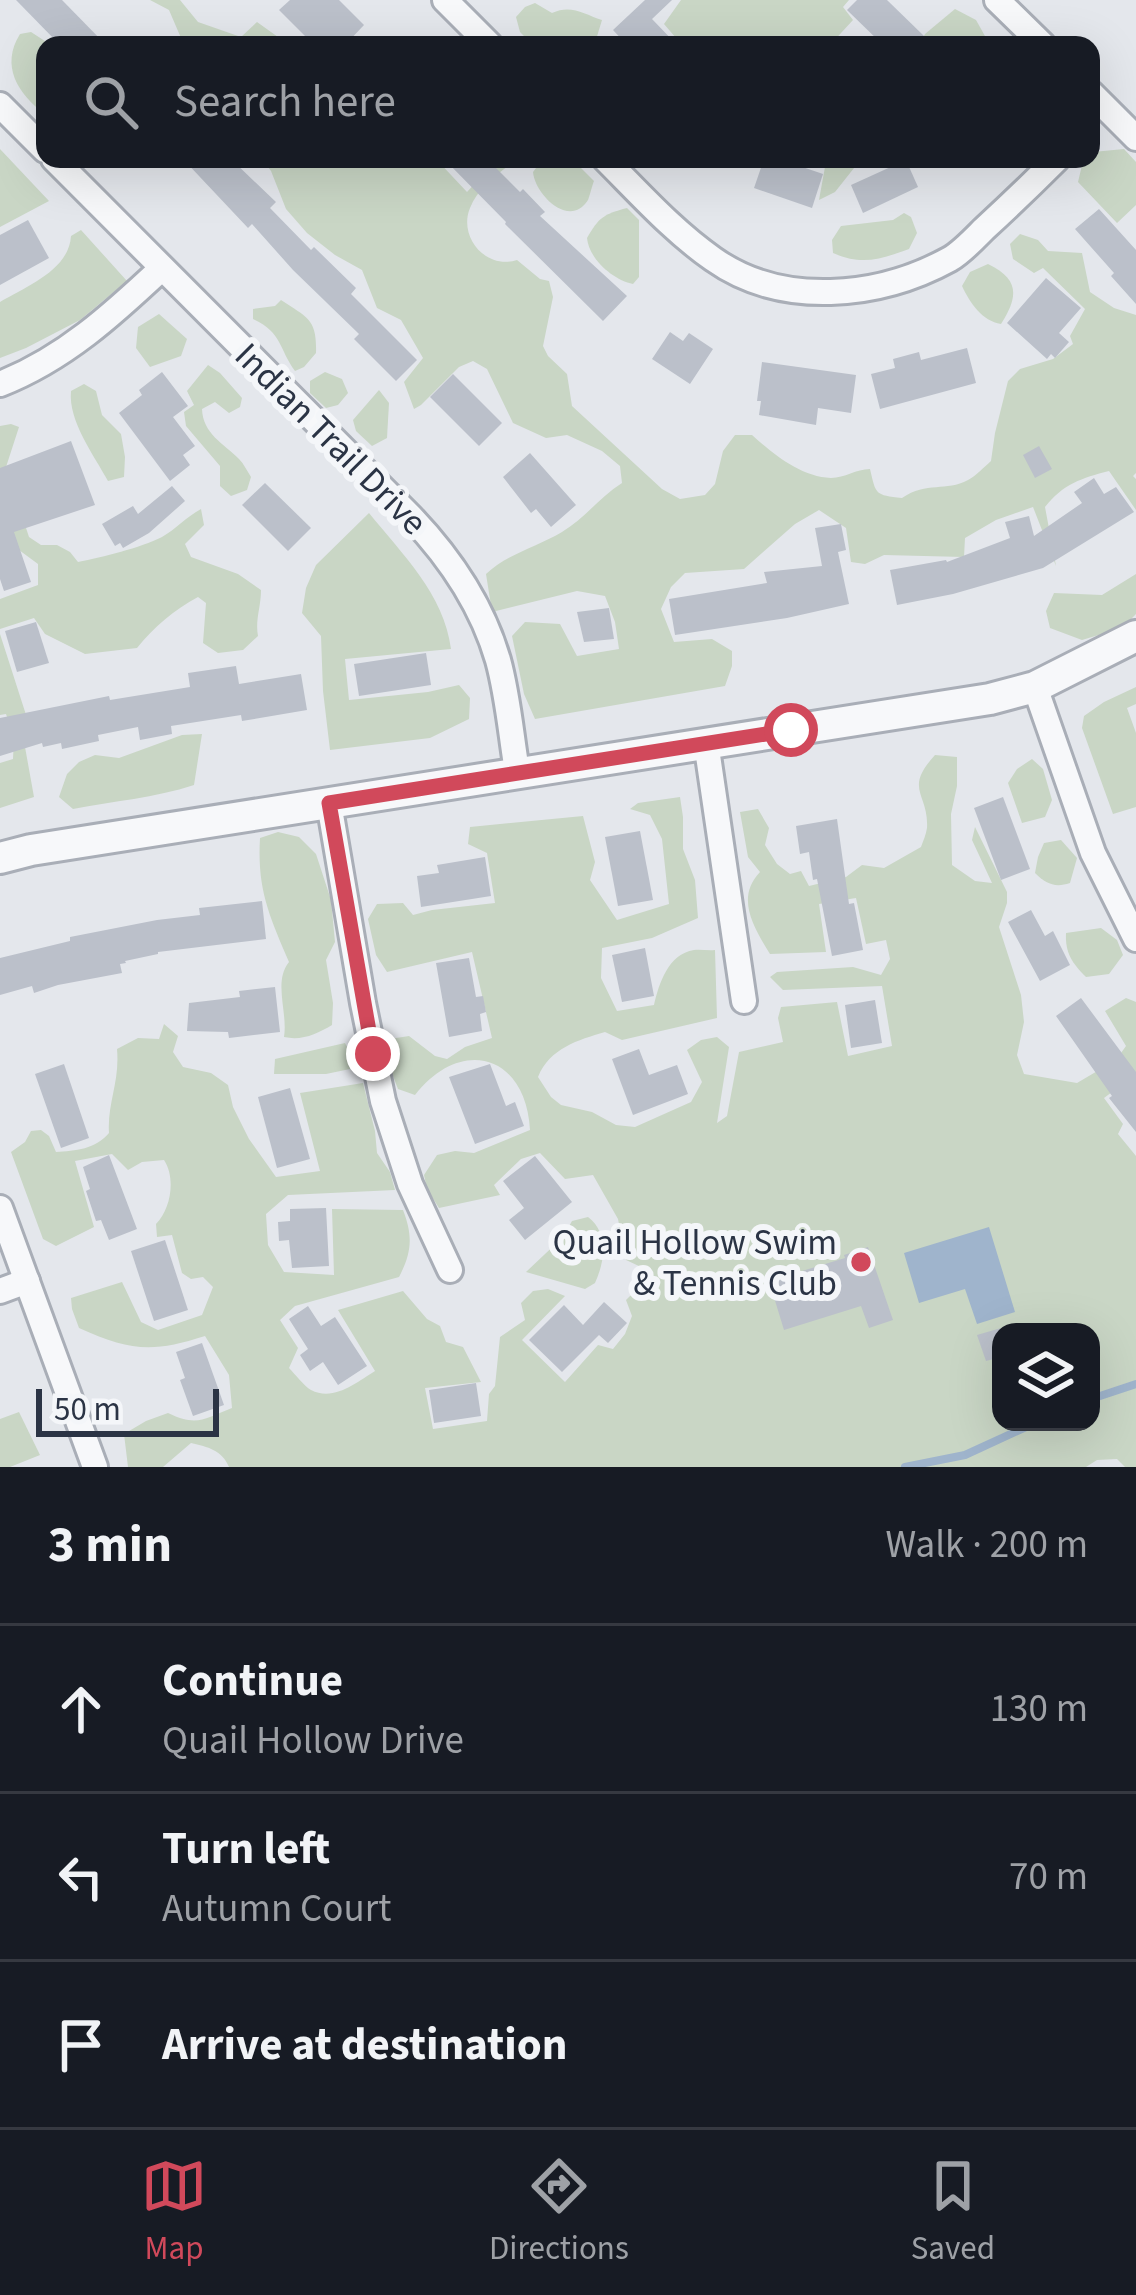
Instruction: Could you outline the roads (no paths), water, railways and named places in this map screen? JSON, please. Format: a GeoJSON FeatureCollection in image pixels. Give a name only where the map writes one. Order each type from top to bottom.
{"type":"FeatureCollection","features":[{"type":"Feature","properties":{"kind":"street"},"geometry":{"type":"LineString","coordinates":[[446,0],[481,36]]}},
{"type":"Feature","properties":{"kind":"street"},"geometry":{"type":"LineString","coordinates":[[998,0],[1033,36]]}},
{"type":"Feature","properties":{"kind":"street"},"geometry":{"type":"LineString","coordinates":[[0,105],[36,141]]}},
{"type":"Feature","properties":{"kind":"street"},"geometry":{"type":"LineString","coordinates":[[1100,112],[1136,138]]}},
{"type":"Feature","properties":{"kind":"street","name":"Indian Trail Drive"},"geometry":{"type":"LineString","coordinates":[[63,168],[427,534],[458,573],[488,632],[499,666],[518,772]]}},
{"type":"Feature","properties":{"kind":"street"},"geometry":{"type":"LineString","coordinates":[[614,168],[716,262],[758,281],[814,293],[880,286],[952,258],[1048,168]]}},
{"type":"Feature","properties":{"kind":"street"},"geometry":{"type":"LineString","coordinates":[[0,384],[37,368],[89,333],[162,268]]}},
{"type":"Feature","properties":{"kind":"street"},"geometry":{"type":"LineString","coordinates":[[0,858],[990,699],[1035,687],[1136,636]]}},
{"type":"Feature","properties":{"kind":"street"},"geometry":{"type":"LineString","coordinates":[[1035,687],[1093,853],[1136,939]]}},
{"type":"Feature","properties":{"kind":"street"},"geometry":{"type":"LineString","coordinates":[[706,742],[744,1001]]}},
{"type":"Feature","properties":{"kind":"street"},"geometry":{"type":"LineString","coordinates":[[329,803],[383,1101],[410,1184],[450,1270]]}},
{"type":"Feature","properties":{"kind":"street"},"geometry":{"type":"LineString","coordinates":[[0,1208],[95,1467]]}},
{"type":"Feature","properties":{"kind":"street"},"geometry":{"type":"LineString","coordinates":[[0,1291],[27,1281]]}},
{"type":"Feature","properties":{"kind":"water"},"geometry":{"type":"Polygon","coordinates":[[[989,1227],[1015,1312],[977,1324],[965,1289],[919,1303],[904,1253],[989,1227]]]}},
{"type":"Feature","properties":{"kind":"waterway"},"geometry":{"type":"LineString","coordinates":[[1100,1396],[1136,1384]]}},
{"type":"Feature","properties":{"kind":"waterway"},"geometry":{"type":"LineString","coordinates":[[905,1467],[965,1455],[1017,1431]]}},
{"type":"Feature","properties":{"kind":"place","name":"Quail Hollow Swim & Tennis Club"},"geometry":{"type":"Point","coordinates":[861,1262]}}]}
